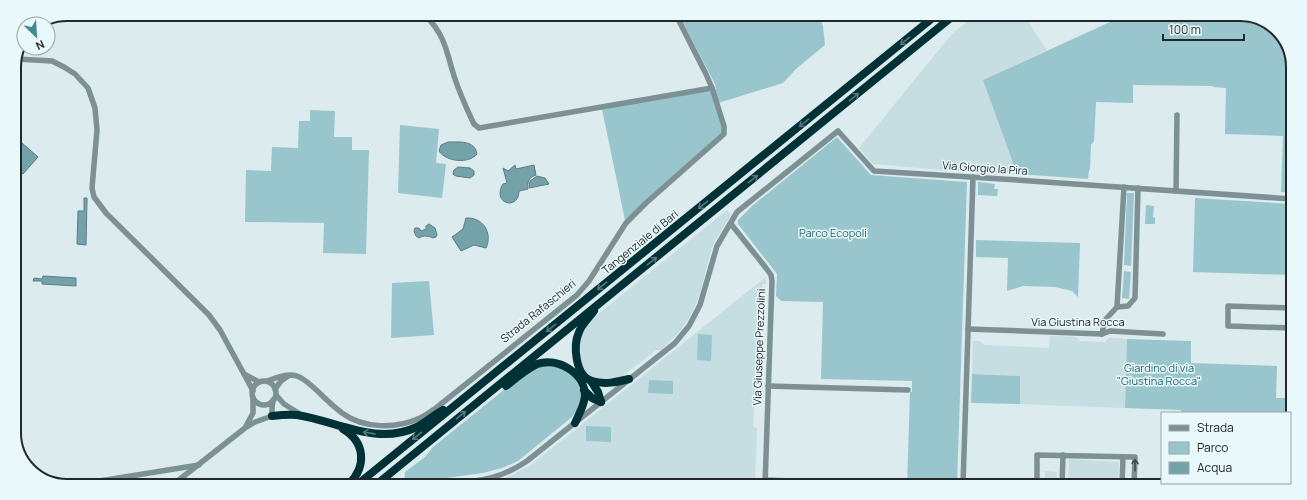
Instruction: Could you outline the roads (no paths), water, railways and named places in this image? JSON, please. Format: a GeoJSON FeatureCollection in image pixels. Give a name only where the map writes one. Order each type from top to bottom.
{"type":"FeatureCollection","features":[{"type":"Feature","properties":{"kind":"highway","name":"Tangenziale di Bari"},"geometry":{"type":"LineString","coordinates":[[364,479],[929,21]]}},
{"type":"Feature","properties":{"kind":"highway","name":"Tangenziale di Bari"},"geometry":{"type":"LineString","coordinates":[[383,479],[947,21]]}},
{"type":"Feature","properties":{"kind":"highway"},"geometry":{"type":"LineString","coordinates":[[600,302],[580,330],[576,342],[576,356],[579,367],[598,392],[601,402]]}},
{"type":"Feature","properties":{"kind":"highway"},"geometry":{"type":"LineString","coordinates":[[475,404],[504,387],[530,368],[548,362],[566,367],[575,373],[584,390],[592,398],[601,402]]}},
{"type":"Feature","properties":{"kind":"highway"},"geometry":{"type":"LineString","coordinates":[[590,381],[610,383],[629,379]]}},
{"type":"Feature","properties":{"kind":"highway"},"geometry":{"type":"LineString","coordinates":[[575,423],[585,397],[584,390]]}},
{"type":"Feature","properties":{"kind":"highway"},"geometry":{"type":"LineString","coordinates":[[272,416],[297,415],[356,431],[379,434],[401,432],[417,427],[440,411],[468,396]]}},
{"type":"Feature","properties":{"kind":"highway"},"geometry":{"type":"LineString","coordinates":[[337,426],[346,431],[354,439],[361,450],[360,467],[354,479]]}},
{"type":"Feature","properties":{"kind":"street"},"geometry":{"type":"LineString","coordinates":[[431,21],[446,45],[454,75],[462,96],[474,124],[479,128],[712,88]]}},
{"type":"Feature","properties":{"kind":"street","name":"Strada Rafaschieri"},"geometry":{"type":"LineString","coordinates":[[289,376],[296,376],[301,379],[342,413],[366,424],[391,425],[408,422],[421,418],[436,408],[580,291],[589,281],[626,223],[662,188],[722,136],[725,130],[712,88],[679,21]]}},
{"type":"Feature","properties":{"kind":"street"},"geometry":{"type":"LineString","coordinates":[[22,59],[52,61],[75,74],[88,88],[94,108],[97,130],[92,188],[94,197],[106,213],[209,315],[220,330],[253,391],[254,398],[252,413],[245,428]]}},
{"type":"Feature","properties":{"kind":"street"},"geometry":{"type":"LineString","coordinates":[[1176,191],[1177,116]]}},
{"type":"Feature","properties":{"kind":"street","name":"Via Giorgio la Pira"},"geometry":{"type":"LineString","coordinates":[[731,224],[737,212],[838,130],[874,172],[973,177],[1286,199]]}},
{"type":"Feature","properties":{"kind":"street"},"geometry":{"type":"LineString","coordinates":[[963,479],[973,177]]}},
{"type":"Feature","properties":{"kind":"street"},"geometry":{"type":"LineString","coordinates":[[1102,334],[1105,320],[1117,307],[1124,187]]}},
{"type":"Feature","properties":{"kind":"street"},"geometry":{"type":"LineString","coordinates":[[1117,307],[1128,306],[1135,298],[1138,188]]}},
{"type":"Feature","properties":{"kind":"street"},"geometry":{"type":"LineString","coordinates":[[486,479],[512,471],[527,461],[675,343],[689,326],[700,305],[717,246],[731,224]]}},
{"type":"Feature","properties":{"kind":"street","name":"Via Giuseppe Prezzolini"},"geometry":{"type":"LineString","coordinates":[[731,224],[766,268],[771,278],[765,479]]}},
{"type":"Feature","properties":{"kind":"street"},"geometry":{"type":"LineString","coordinates":[[1286,308],[1228,306],[1228,326],[1286,328]]}},
{"type":"Feature","properties":{"kind":"street","name":"Via Giustina Rocca"},"geometry":{"type":"LineString","coordinates":[[968,329],[1102,334],[1110,331],[1163,334]]}},
{"type":"Feature","properties":{"kind":"street"},"geometry":{"type":"LineString","coordinates":[[244,374],[259,382],[289,376]]}},
{"type":"Feature","properties":{"kind":"street"},"geometry":{"type":"LineString","coordinates":[[263,404],[270,403],[281,381],[289,376]]}},
{"type":"Feature","properties":{"kind":"street"},"geometry":{"type":"LineString","coordinates":[[267,381],[270,383],[275,395],[284,404],[308,418]]}},
{"type":"Feature","properties":{"kind":"street"},"geometry":{"type":"LineString","coordinates":[[253,391],[256,384],[259,382]]}},
{"type":"Feature","properties":{"kind":"street"},"geometry":{"type":"LineString","coordinates":[[768,386],[908,390]]}},
{"type":"Feature","properties":{"kind":"street"},"geometry":{"type":"LineString","coordinates":[[272,416],[275,395]]}},
{"type":"Feature","properties":{"kind":"street"},"geometry":{"type":"LineString","coordinates":[[254,398],[263,404],[272,416]]}},
{"type":"Feature","properties":{"kind":"street"},"geometry":{"type":"LineString","coordinates":[[181,479],[245,428],[255,422],[272,416]]}},
{"type":"Feature","properties":{"kind":"street"},"geometry":{"type":"LineString","coordinates":[[1036,479],[1037,455],[1135,457],[1134,479]]}},
{"type":"Feature","properties":{"kind":"street"},"geometry":{"type":"LineString","coordinates":[[1062,479],[1063,455]]}},
{"type":"Feature","properties":{"kind":"street"},"geometry":{"type":"LineString","coordinates":[[1122,479],[1123,457]]}},
{"type":"Feature","properties":{"kind":"street"},"geometry":{"type":"LineString","coordinates":[[112,479],[199,465]]}},
{"type":"Feature","properties":{"kind":"water"},"geometry":{"type":"Polygon","coordinates":[[[21,142],[38,157],[23,174],[21,172],[21,142]]]}},
{"type":"Feature","properties":{"kind":"water"},"geometry":{"type":"Polygon","coordinates":[[[448,142],[470,144],[476,149],[477,154],[469,159],[463,160],[447,158],[439,151],[441,145],[448,142]]]}},
{"type":"Feature","properties":{"kind":"water"},"geometry":{"type":"Polygon","coordinates":[[[515,165],[516,169],[534,165],[536,175],[529,180],[528,189],[519,191],[518,197],[511,203],[503,200],[500,196],[500,191],[503,184],[507,183],[503,168],[508,171],[515,165]]]}},
{"type":"Feature","properties":{"kind":"water"},"geometry":{"type":"Polygon","coordinates":[[[458,167],[470,168],[474,171],[474,175],[470,178],[456,176],[453,174],[454,170],[458,167]]]}},
{"type":"Feature","properties":{"kind":"water"},"geometry":{"type":"Polygon","coordinates":[[[537,176],[545,178],[549,184],[529,188],[530,181],[537,176]]]}},
{"type":"Feature","properties":{"kind":"water"},"geometry":{"type":"Polygon","coordinates":[[[84,198],[87,198],[86,245],[77,244],[78,211],[84,211],[84,198]]]}},
{"type":"Feature","properties":{"kind":"water"},"geometry":{"type":"Polygon","coordinates":[[[466,218],[477,220],[485,227],[488,237],[486,248],[474,245],[461,251],[452,237],[463,229],[466,218]]]}},
{"type":"Feature","properties":{"kind":"water"},"geometry":{"type":"Polygon","coordinates":[[[429,224],[435,228],[437,235],[436,237],[433,238],[425,236],[419,238],[416,236],[414,231],[415,228],[419,228],[421,231],[426,229],[426,226],[429,224]]]}},
{"type":"Feature","properties":{"kind":"water"},"geometry":{"type":"Polygon","coordinates":[[[43,276],[76,278],[76,286],[42,284],[42,281],[33,281],[34,278],[42,279],[43,276]]]}},
{"type":"Feature","properties":{"kind":"park label","name":"Parco Ecopoli"},"geometry":{"type":"Point","coordinates":[833,233]}},
{"type":"Feature","properties":{"kind":"park label","name":"Giardino di via \"Giustina Rocca\""},"geometry":{"type":"Point","coordinates":[1159,374]}}]}
